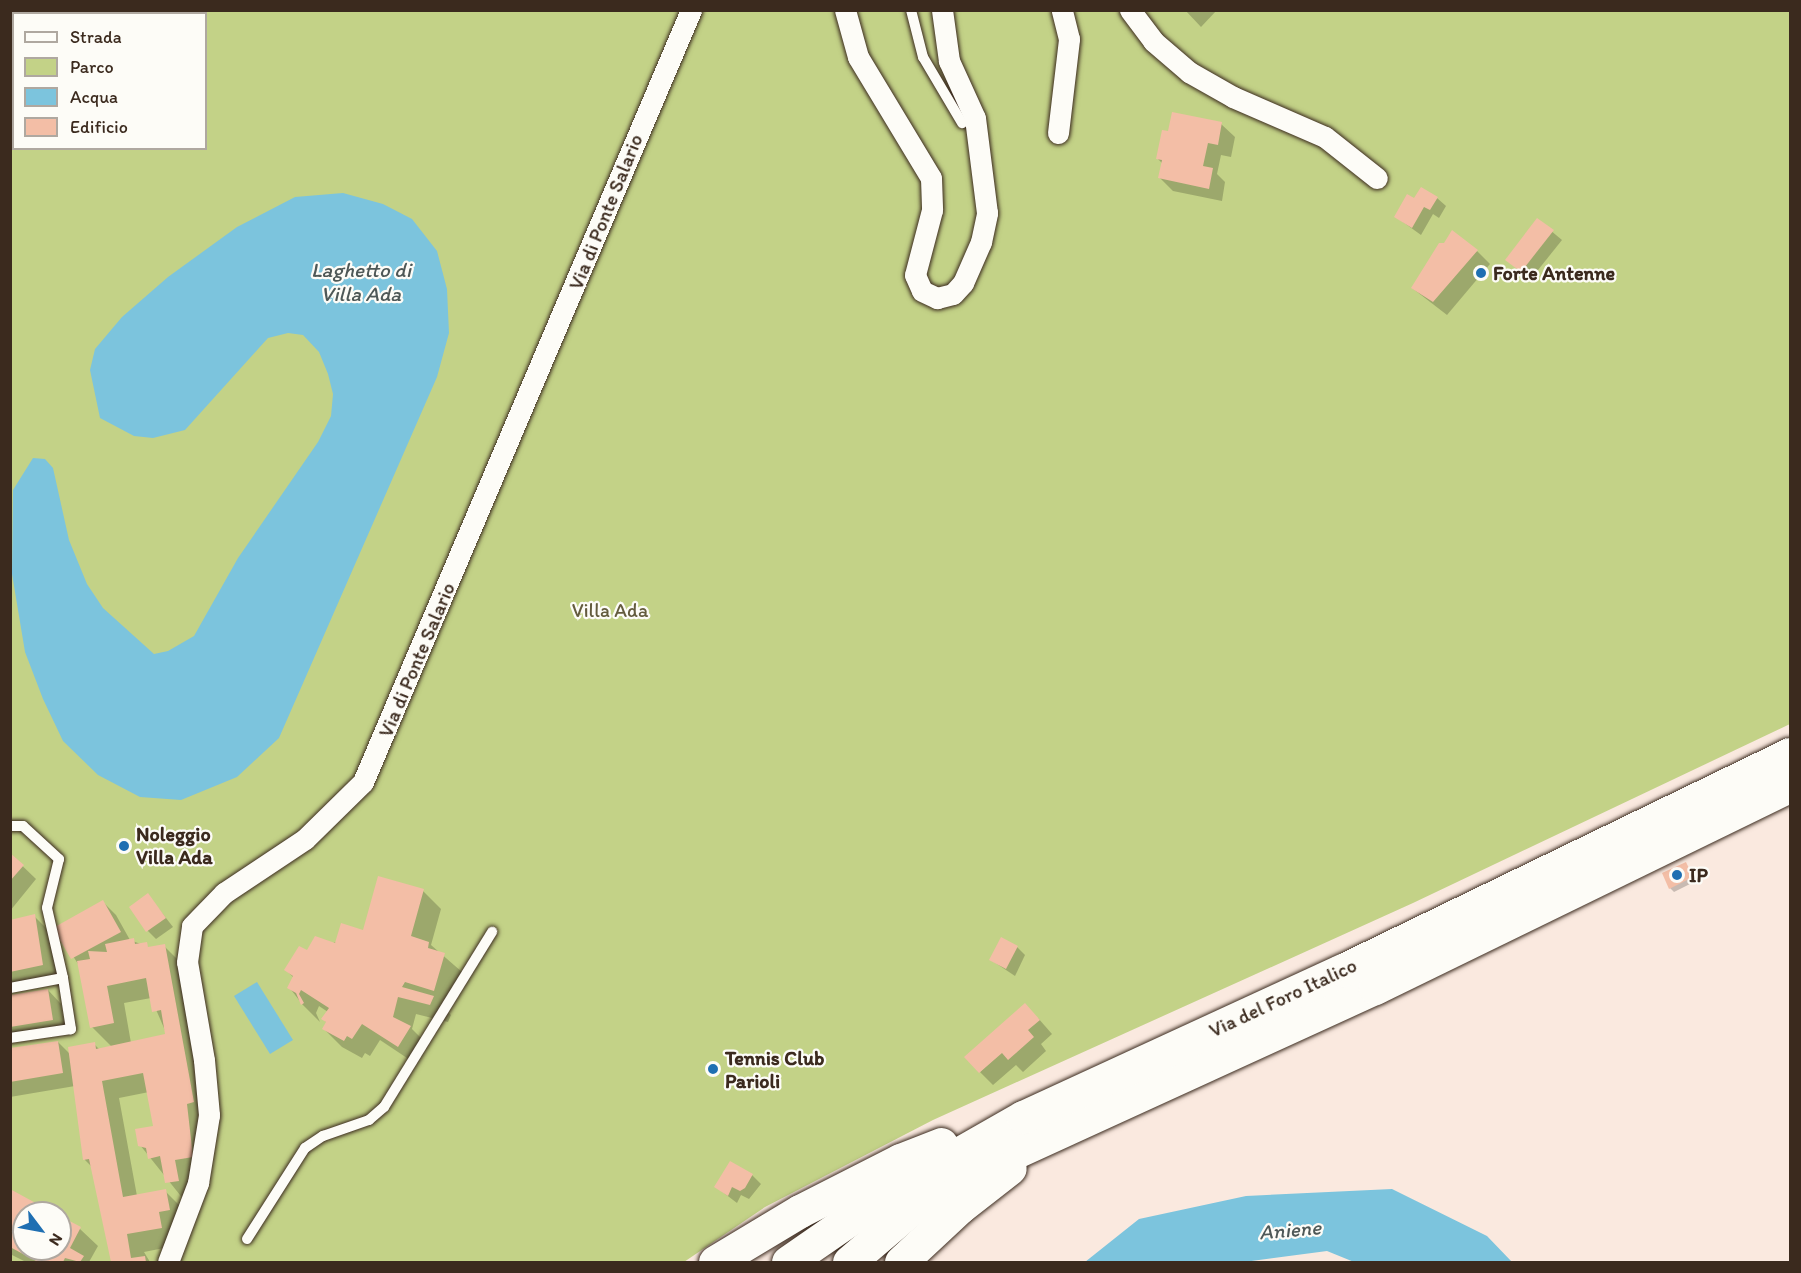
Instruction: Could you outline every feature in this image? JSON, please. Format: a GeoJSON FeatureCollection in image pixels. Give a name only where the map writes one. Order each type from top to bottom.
{"type":"FeatureCollection","features":[{"type":"Feature","properties":{"kind":"highway","name":"Via del Foro Italico"},"geometry":{"type":"LineString","coordinates":[[788,1263],[879,1200],[1023,1117],[1364,960],[1791,754]]}},
{"type":"Feature","properties":{"kind":"highway","name":"Via del Foro Italico"},"geometry":{"type":"LineString","coordinates":[[823,1263],[930,1193],[1068,1125],[1375,988],[1791,786]]}},
{"type":"Feature","properties":{"kind":"highway"},"geometry":{"type":"LineString","coordinates":[[715,1263],[779,1222],[922,1150],[1023,1117]]}},
{"type":"Feature","properties":{"kind":"highway"},"geometry":{"type":"LineString","coordinates":[[901,1263],[979,1191],[1068,1125]]}},
{"type":"Feature","properties":{"kind":"highway"},"geometry":{"type":"LineString","coordinates":[[752,1263],[878,1171]]}},
{"type":"Feature","properties":{"kind":"highway"},"geometry":{"type":"LineString","coordinates":[[849,1263],[930,1193]]}},
{"type":"Feature","properties":{"kind":"street","name":"Via di Ponte Salario"},"geometry":{"type":"LineString","coordinates":[[168,1263],[201,1172],[209,1115],[204,1060],[187,962],[192,926],[224,893],[305,839],[363,782],[691,10]]}},
{"type":"Feature","properties":{"kind":"street"},"geometry":{"type":"LineString","coordinates":[[845,10],[858,57],[931,178],[932,210],[915,275],[922,291],[937,298],[953,294],[963,283],[981,242],[987,205],[975,118],[949,61],[942,10]]}},
{"type":"Feature","properties":{"kind":"street"},"geometry":{"type":"LineString","coordinates":[[1058,133],[1069,39],[1062,10]]}},
{"type":"Feature","properties":{"kind":"street"},"geometry":{"type":"LineString","coordinates":[[1130,10],[1153,40],[1190,72],[1233,97],[1325,138],[1377,178]]}},
{"type":"Feature","properties":{"kind":"lane"},"geometry":{"type":"LineString","coordinates":[[911,10],[923,57],[962,123]]}},
{"type":"Feature","properties":{"kind":"lane"},"geometry":{"type":"LineString","coordinates":[[10,826],[23,826],[59,860],[47,908],[63,978],[71,1029],[10,1038]]}},
{"type":"Feature","properties":{"kind":"lane"},"geometry":{"type":"LineString","coordinates":[[247,1239],[305,1148],[323,1136],[369,1120],[384,1107],[492,932]]}},
{"type":"Feature","properties":{"kind":"lane"},"geometry":{"type":"LineString","coordinates":[[10,988],[63,978]]}},
{"type":"Feature","properties":{"kind":"green space","name":"Villa Ada"},"geometry":{"type":"Polygon","coordinates":[[[10,11],[1790,11],[1790,724],[1413,903],[933,1120],[765,1207],[684,1262],[11,1262],[10,11]]]}},
{"type":"Feature","properties":{"kind":"water","name":"Laghetto di Villa Ada"},"geometry":{"type":"Polygon","coordinates":[[[343,193],[383,204],[412,219],[437,251],[447,289],[449,333],[437,377],[279,738],[237,777],[181,800],[140,797],[98,775],[63,741],[43,699],[25,652],[12,574],[13,490],[33,458],[45,459],[53,468],[69,540],[87,584],[103,608],[154,654],[168,651],[194,636],[238,558],[318,442],[331,416],[333,394],[328,374],[319,352],[303,335],[288,333],[268,338],[185,430],[153,438],[134,436],[100,418],[90,370],[95,349],[122,317],[168,277],[237,227],[295,197],[343,193]]]}},
{"type":"Feature","properties":{"kind":"water"},"geometry":{"type":"Polygon","coordinates":[[[257,982],[293,1040],[270,1054],[234,996],[257,982]]]}},
{"type":"Feature","properties":{"kind":"water","name":"Aniene"},"geometry":{"type":"Polygon","coordinates":[[[1392,1189],[1487,1236],[1512,1262],[1354,1262],[1327,1251],[1244,1262],[1085,1262],[1139,1219],[1246,1196],[1392,1189]]]}},
{"type":"Feature","properties":{"kind":"building"},"geometry":{"type":"Polygon","coordinates":[[[1172,112],[1222,122],[1218,145],[1208,143],[1203,166],[1213,168],[1209,189],[1158,178],[1162,160],[1156,159],[1162,130],[1168,131],[1172,112]]]}},
{"type":"Feature","properties":{"kind":"building"},"geometry":{"type":"Polygon","coordinates":[[[1421,187],[1438,197],[1430,210],[1424,207],[1412,228],[1394,217],[1407,194],[1414,198],[1421,187]]]}},
{"type":"Feature","properties":{"kind":"building"},"geometry":{"type":"Polygon","coordinates":[[[1537,218],[1554,230],[1521,272],[1505,260],[1537,218]]]}},
{"type":"Feature","properties":{"kind":"building"},"geometry":{"type":"Polygon","coordinates":[[[1452,230],[1478,250],[1433,302],[1411,288],[1439,243],[1444,243],[1452,230]]]}},
{"type":"Feature","properties":{"kind":"building"},"geometry":{"type":"Polygon","coordinates":[[[10,853],[24,865],[10,881],[10,853]]]}},
{"type":"Feature","properties":{"kind":"building","name":"IP"},"geometry":{"type":"Polygon","coordinates":[[[1686,862],[1693,877],[1669,889],[1662,873],[1686,862]]]}},
{"type":"Feature","properties":{"kind":"building"},"geometry":{"type":"Polygon","coordinates":[[[378,876],[424,889],[411,936],[429,942],[428,948],[445,953],[434,991],[405,982],[402,987],[434,996],[430,1005],[398,997],[393,1017],[411,1026],[398,1047],[362,1024],[352,1039],[347,1036],[344,1041],[322,1029],[326,1022],[321,1019],[329,1008],[301,990],[299,994],[304,1003],[301,1005],[296,993],[287,988],[293,976],[284,970],[299,946],[307,950],[315,936],[335,943],[341,923],[363,930],[378,876]]]}},
{"type":"Feature","properties":{"kind":"building"},"geometry":{"type":"Polygon","coordinates":[[[148,893],[166,918],[146,932],[129,907],[148,893]]]}},
{"type":"Feature","properties":{"kind":"building"},"geometry":{"type":"Polygon","coordinates":[[[103,900],[121,932],[71,959],[53,928],[103,900]]]}},
{"type":"Feature","properties":{"kind":"building"},"geometry":{"type":"Polygon","coordinates":[[[35,914],[43,965],[10,972],[10,920],[35,914]]]}},
{"type":"Feature","properties":{"kind":"building"},"geometry":{"type":"Polygon","coordinates":[[[1001,937],[1018,946],[1006,969],[989,960],[1001,937]]]}},
{"type":"Feature","properties":{"kind":"building"},"geometry":{"type":"Polygon","coordinates":[[[134,938],[135,944],[147,942],[148,947],[165,944],[194,1102],[187,1104],[193,1157],[175,1160],[179,1181],[165,1183],[160,1156],[148,1159],[146,1148],[138,1146],[135,1129],[153,1126],[143,1073],[102,1081],[123,1197],[166,1189],[170,1210],[159,1212],[162,1228],[127,1234],[131,1258],[145,1256],[146,1262],[111,1262],[89,1159],[83,1160],[68,1047],[95,1042],[96,1049],[165,1034],[161,1010],[152,1012],[146,978],[107,986],[114,1023],[90,1028],[77,961],[90,959],[88,951],[107,952],[105,944],[134,938]]]}},
{"type":"Feature","properties":{"kind":"building"},"geometry":{"type":"Polygon","coordinates":[[[48,989],[53,1020],[10,1027],[10,995],[48,989]]]}},
{"type":"Feature","properties":{"kind":"building"},"geometry":{"type":"Polygon","coordinates":[[[1025,1003],[1040,1020],[1028,1030],[1034,1037],[1008,1060],[1002,1053],[979,1073],[964,1057],[1025,1003]]]}},
{"type":"Feature","properties":{"kind":"building"},"geometry":{"type":"Polygon","coordinates":[[[58,1041],[63,1073],[10,1082],[10,1048],[58,1041]]]}},
{"type":"Feature","properties":{"kind":"building"},"geometry":{"type":"Polygon","coordinates":[[[730,1161],[753,1174],[745,1188],[740,1191],[732,1187],[728,1196],[714,1187],[730,1161]]]}},
{"type":"Feature","properties":{"kind":"building"},"geometry":{"type":"Polygon","coordinates":[[[10,1189],[32,1201],[12,1201],[12,1248],[10,1247],[10,1189]]]}},
{"type":"Feature","properties":{"kind":"building"},"geometry":{"type":"Polygon","coordinates":[[[72,1222],[81,1227],[72,1244],[72,1222]]]}},
{"type":"Feature","properties":{"kind":"building"},"geometry":{"type":"Polygon","coordinates":[[[72,1249],[84,1256],[80,1262],[72,1260],[72,1249]]]}},
{"type":"Feature","properties":{"kind":"building"},"geometry":{"type":"Polygon","coordinates":[[[36,1261],[64,1261],[63,1262],[36,1261]]]}},
{"type":"Feature","properties":{"kind":"place","name":"Forte Antenne"},"geometry":{"type":"Point","coordinates":[1481,273]}},
{"type":"Feature","properties":{"kind":"place","name":"Noleggio Villa Ada"},"geometry":{"type":"Point","coordinates":[124,846]}},
{"type":"Feature","properties":{"kind":"place","name":"IP"},"geometry":{"type":"Point","coordinates":[1677,875]}},
{"type":"Feature","properties":{"kind":"place","name":"Tennis Club Parioli"},"geometry":{"type":"Point","coordinates":[713,1069]}}]}
